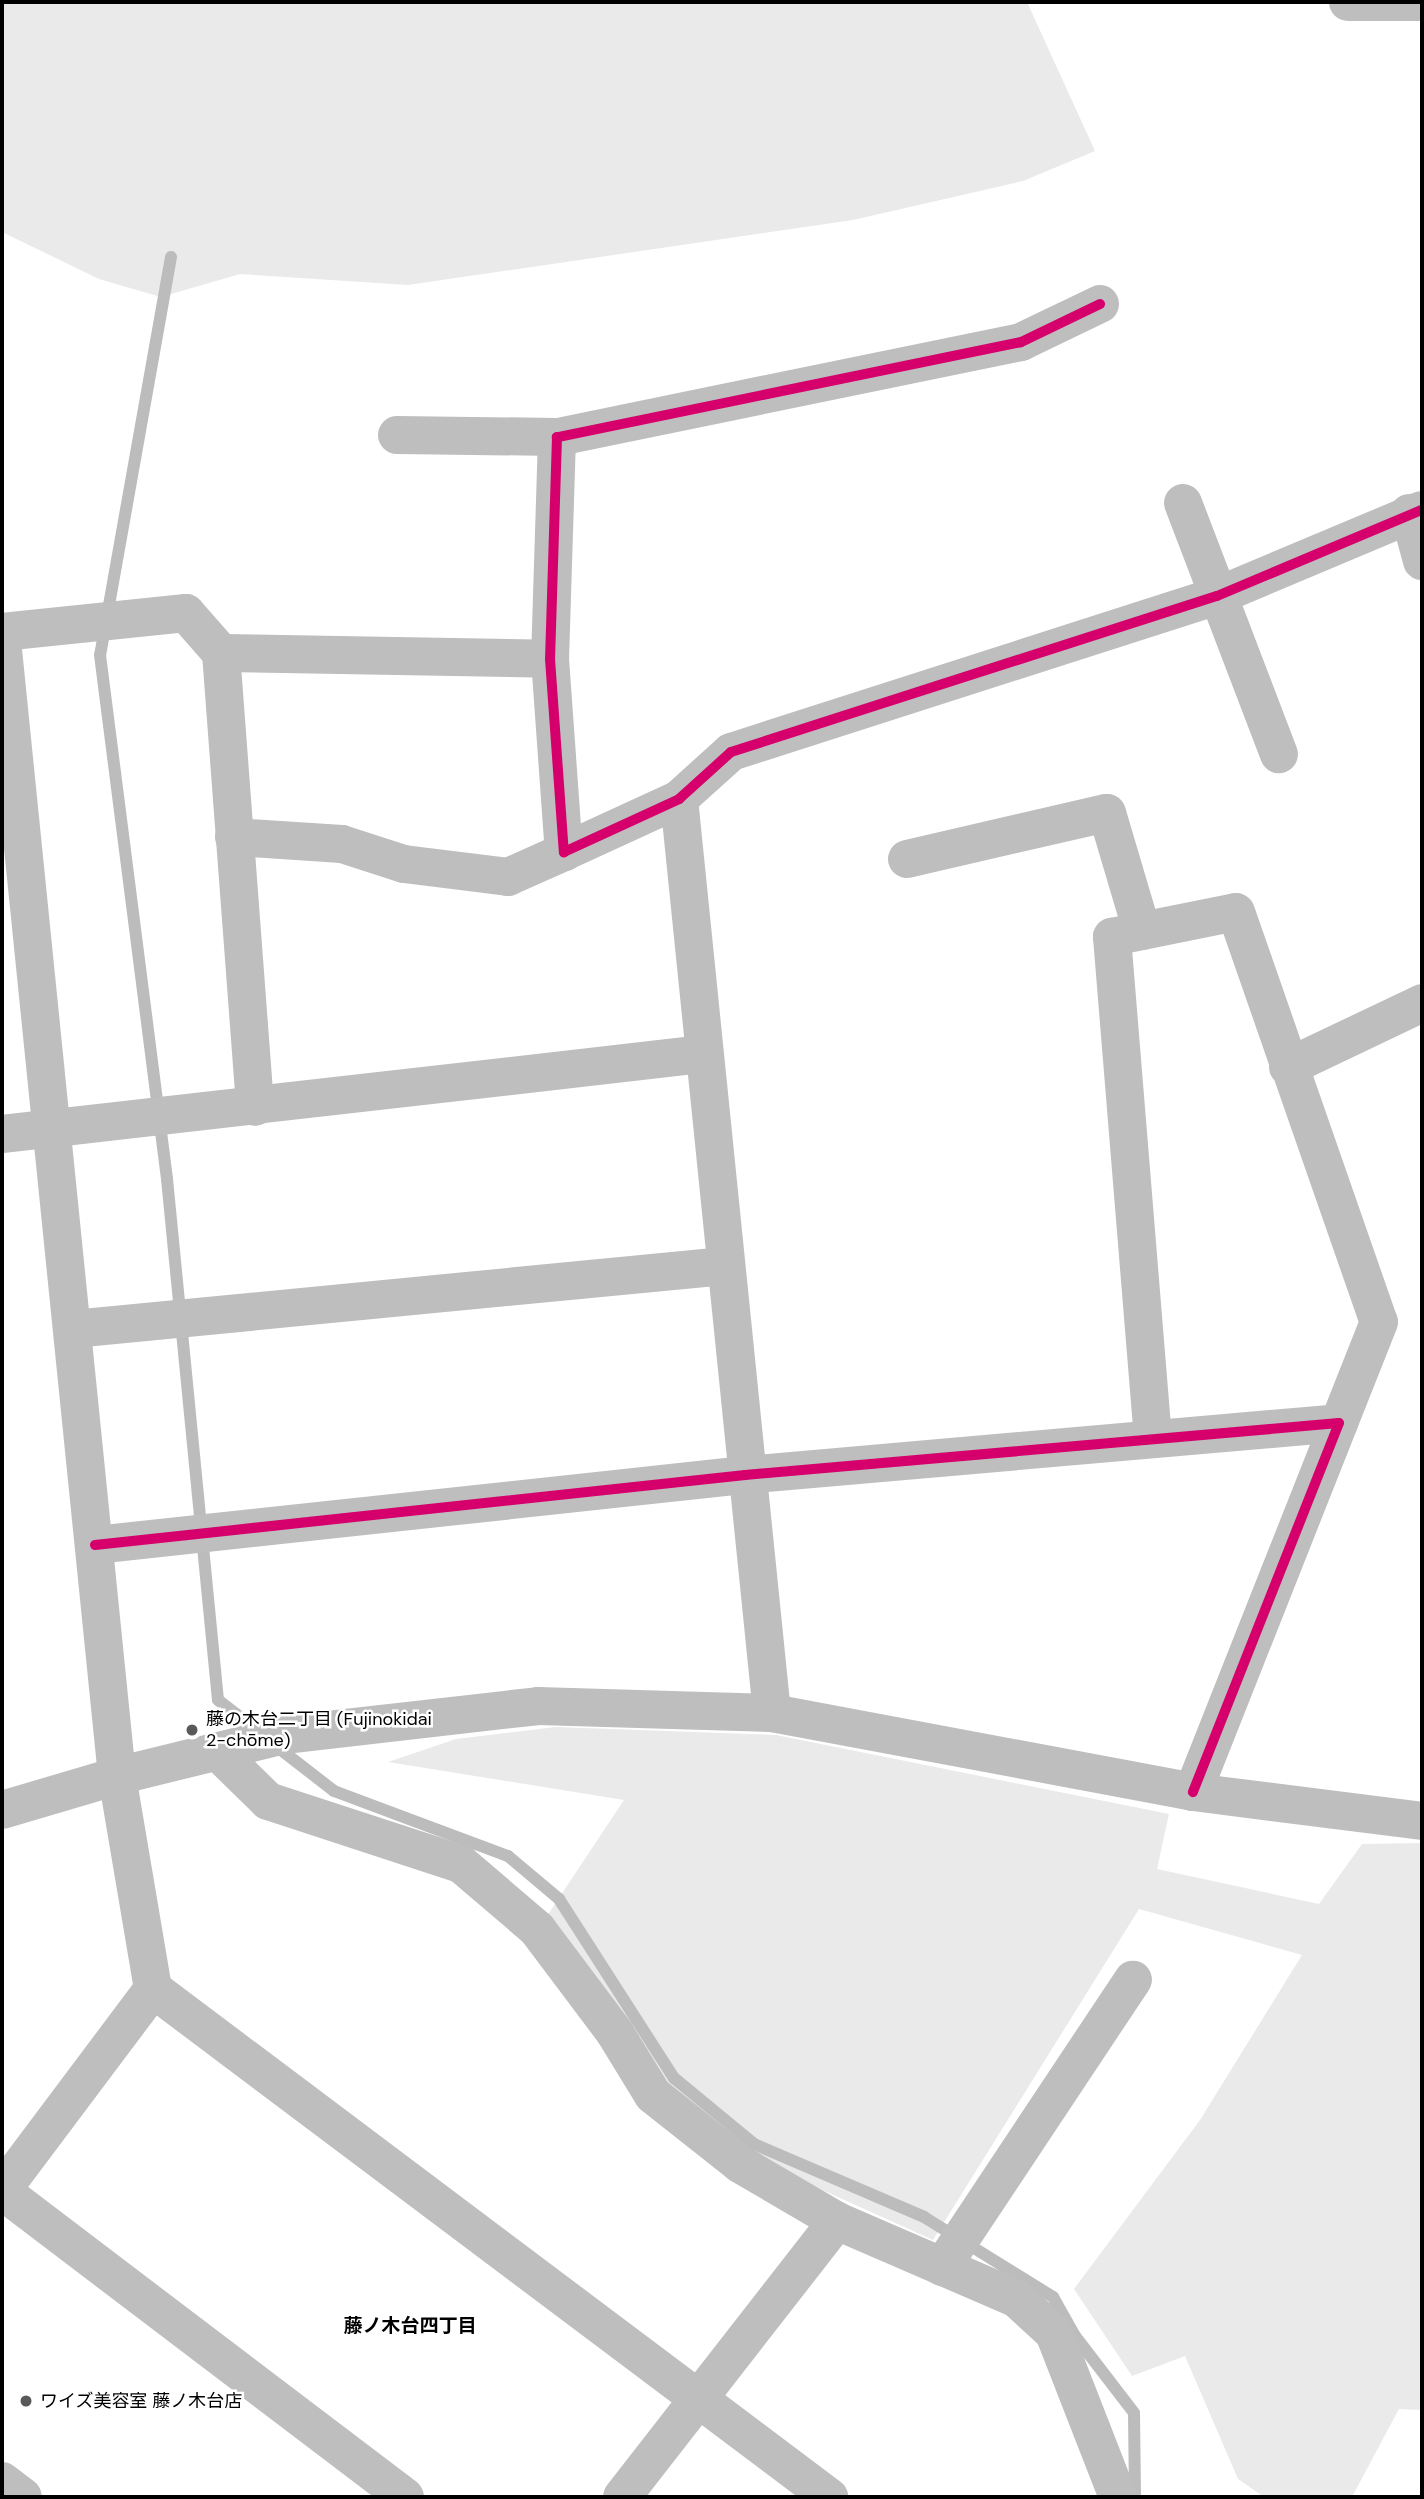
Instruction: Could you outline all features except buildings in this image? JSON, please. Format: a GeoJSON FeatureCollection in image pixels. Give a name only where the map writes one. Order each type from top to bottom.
{"type":"FeatureCollection","features":[{"type":"Feature","properties":{"kind":"street"},"geometry":{"type":"LineString","coordinates":[[1348,2],[1422,2]]}},
{"type":"Feature","properties":{"kind":"street"},"geometry":{"type":"LineString","coordinates":[[397,435],[557,437],[1021,342],[1100,304]]}},
{"type":"Feature","properties":{"kind":"street"},"geometry":{"type":"LineString","coordinates":[[557,437],[550,659],[564,852]]}},
{"type":"Feature","properties":{"kind":"street"},"geometry":{"type":"LineString","coordinates":[[1183,503],[1279,754]]}},
{"type":"Feature","properties":{"kind":"street"},"geometry":{"type":"LineString","coordinates":[[234,838],[342,844],[404,864],[508,877],[679,799],[731,752],[1217,596],[1416,512],[1422,561]]}},
{"type":"Feature","properties":{"kind":"street"},"geometry":{"type":"LineString","coordinates":[[2,632],[186,613],[221,653],[255,1107]]}},
{"type":"Feature","properties":{"kind":"street"},"geometry":{"type":"LineString","coordinates":[[2,640],[48,1130],[73,1329],[117,1776],[153,1989],[830,2497]]}},
{"type":"Feature","properties":{"kind":"street"},"geometry":{"type":"LineString","coordinates":[[221,653],[550,659]]}},
{"type":"Feature","properties":{"kind":"street"},"geometry":{"type":"LineString","coordinates":[[679,799],[745,1475],[772,1713]]}},
{"type":"Feature","properties":{"kind":"street"},"geometry":{"type":"LineString","coordinates":[[907,859],[1107,813],[1142,931]]}},
{"type":"Feature","properties":{"kind":"street"},"geometry":{"type":"LineString","coordinates":[[1153,1439],[1112,937],[1236,912],[1379,1322],[1193,1792]]}},
{"type":"Feature","properties":{"kind":"street"},"geometry":{"type":"LineString","coordinates":[[1288,1067],[1422,1003]]}},
{"type":"Feature","properties":{"kind":"street"},"geometry":{"type":"LineString","coordinates":[[2,1134],[704,1054]]}},
{"type":"Feature","properties":{"kind":"street"},"geometry":{"type":"LineString","coordinates":[[73,1329],[725,1266]]}},
{"type":"Feature","properties":{"kind":"street"},"geometry":{"type":"LineString","coordinates":[[95,1545],[745,1475],[1339,1423]]}},
{"type":"Feature","properties":{"kind":"street"},"geometry":{"type":"LineString","coordinates":[[2,1810],[117,1776],[284,1735],[538,1706],[772,1713],[1193,1792],[1422,1821]]}},
{"type":"Feature","properties":{"kind":"street"},"geometry":{"type":"LineString","coordinates":[[218,1752],[268,1801],[460,1864],[537,1929],[615,2034],[653,2095],[740,2164],[837,2221],[956,2247],[1054,2333],[1118,2497]]}},
{"type":"Feature","properties":{"kind":"street"},"geometry":{"type":"LineString","coordinates":[[956,2247],[1133,1980]]}},
{"type":"Feature","properties":{"kind":"street"},"geometry":{"type":"LineString","coordinates":[[153,1989],[2,2191],[405,2497]]}},
{"type":"Feature","properties":{"kind":"street"},"geometry":{"type":"LineString","coordinates":[[622,2497],[697,2397],[837,2221]]}},
{"type":"Feature","properties":{"kind":"street"},"geometry":{"type":"LineString","coordinates":[[2,2482],[23,2497]]}},
{"type":"Feature","properties":{"kind":"shaded area"},"geometry":{"type":"Polygon","coordinates":[[[2,2],[1027,2],[1095,151],[1023,181],[853,220],[408,285],[240,274],[161,297],[99,279],[2,232],[2,2]]]}},
{"type":"Feature","properties":{"kind":"shaded area"},"geometry":{"type":"Polygon","coordinates":[[[556,1727],[776,1735],[1169,1814],[1157,1869],[1319,1904],[1362,1844],[1422,1843],[1422,2410],[1399,2409],[1353,2495],[1264,2497],[1238,2479],[1185,2356],[1132,2376],[1074,2289],[1200,2120],[1302,1955],[1139,1909],[933,2240],[749,2157],[664,2086],[547,1916],[624,1800],[388,1762],[456,1739],[556,1727]]]}},
{"type":"Feature","properties":{"kind":"waterway"},"geometry":{"type":"LineString","coordinates":[[171,257],[100,655],[167,1179],[218,1700],[262,1734]]}},
{"type":"Feature","properties":{"kind":"waterway"},"geometry":{"type":"LineString","coordinates":[[276,1746],[334,1791],[508,1856],[559,1899],[674,2078],[754,2144],[924,2217],[1053,2297],[1075,2336],[1134,2413],[1135,2497]]}},
{"type":"Feature","properties":{"kind":"cycle path"},"geometry":{"type":"LineString","coordinates":[[1100,304],[1021,342],[557,437],[550,659],[564,852],[679,799],[731,752],[1217,596],[1422,510]]}},
{"type":"Feature","properties":{"kind":"cycle path"},"geometry":{"type":"LineString","coordinates":[[95,1545],[745,1475],[1339,1423],[1193,1792]]}},
{"type":"Feature","properties":{"kind":"place","name":"藤の木台二丁目 (Fujinokidai 2-chōme)"},"geometry":{"type":"Point","coordinates":[192,1730]}},
{"type":"Feature","properties":{"kind":"place","name":"ワイズ美容室 藤ノ木台店"},"geometry":{"type":"Point","coordinates":[26,2401]}},
{"type":"Feature","properties":{"kind":"district","name":"藤ノ木台四丁目"},"geometry":{"type":"Point","coordinates":[410,2326]}}]}
